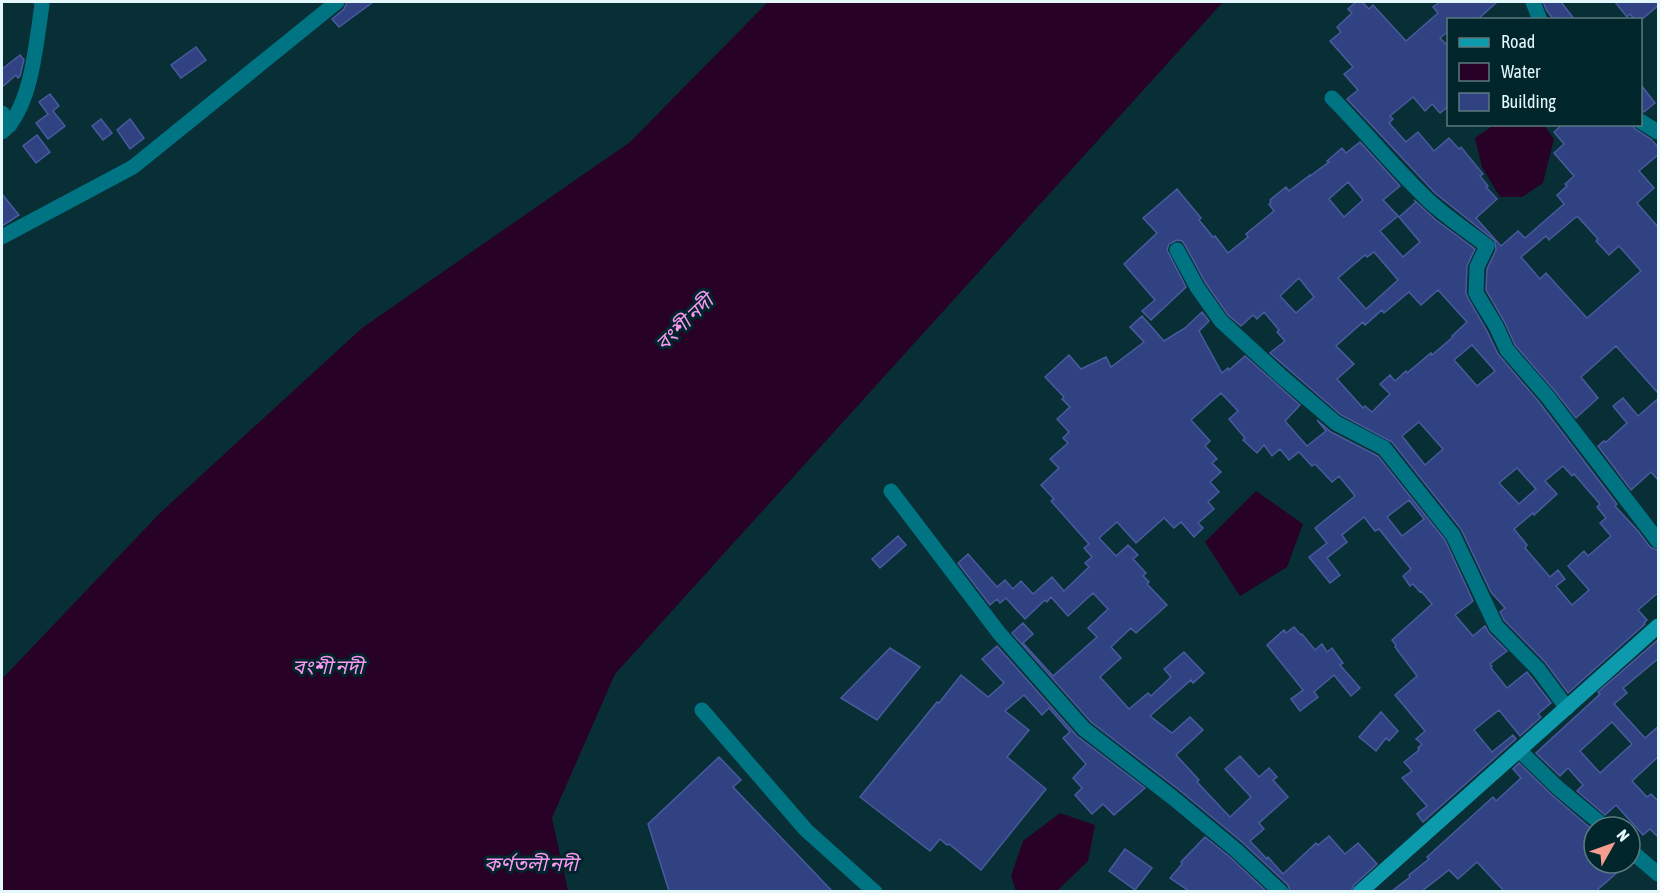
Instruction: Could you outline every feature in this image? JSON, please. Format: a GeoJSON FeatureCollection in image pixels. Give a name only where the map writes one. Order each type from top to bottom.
{"type":"FeatureCollection","features":[{"type":"Feature","properties":{"kind":"street"},"geometry":{"type":"LineString","coordinates":[[4,123],[27,92],[41,2]]}},
{"type":"Feature","properties":{"kind":"street"},"geometry":{"type":"LineString","coordinates":[[2,237],[133,167],[337,2]]}},
{"type":"Feature","properties":{"kind":"street"},"geometry":{"type":"LineString","coordinates":[[1533,2],[1539,18]]}},
{"type":"Feature","properties":{"kind":"street"},"geometry":{"type":"LineString","coordinates":[[1332,98],[1430,202],[1487,246],[1477,267],[1476,293],[1496,326],[1507,350],[1547,396],[1659,541]]}},
{"type":"Feature","properties":{"kind":"street"},"geometry":{"type":"LineString","coordinates":[[1642,123],[1659,132]]}},
{"type":"Feature","properties":{"kind":"street"},"geometry":{"type":"LineString","coordinates":[[1178,250],[1197,287],[1221,321],[1336,423],[1384,448],[1453,535],[1496,626],[1538,669],[1567,708]]}},
{"type":"Feature","properties":{"kind":"street"},"geometry":{"type":"LineString","coordinates":[[891,491],[999,633],[1084,729],[1182,804],[1236,849],[1281,891]]}},
{"type":"Feature","properties":{"kind":"street"},"geometry":{"type":"LineString","coordinates":[[1360,891],[1659,626]]}},
{"type":"Feature","properties":{"kind":"street"},"geometry":{"type":"LineString","coordinates":[[702,710],[806,830],[875,891]]}},
{"type":"Feature","properties":{"kind":"street"},"geometry":{"type":"LineString","coordinates":[[1519,750],[1558,788],[1591,815]]}},
{"type":"Feature","properties":{"kind":"street"},"geometry":{"type":"LineString","coordinates":[[1642,860],[1659,874]]}},
{"type":"Feature","properties":{"kind":"water"},"geometry":{"type":"Polygon","coordinates":[[[768,2],[1223,2],[615,674],[552,818],[568,891],[2,891],[2,679],[159,514],[362,328],[630,142],[768,2]]]}},
{"type":"Feature","properties":{"kind":"water"},"geometry":{"type":"Polygon","coordinates":[[[1492,126],[1545,126],[1554,139],[1543,183],[1522,197],[1500,197],[1482,167],[1475,138],[1492,126]]]}},
{"type":"Feature","properties":{"kind":"water"},"geometry":{"type":"Polygon","coordinates":[[[1256,491],[1303,524],[1287,567],[1240,596],[1205,542],[1256,491]]]}},
{"type":"Feature","properties":{"kind":"water"},"geometry":{"type":"Polygon","coordinates":[[[1060,813],[1095,825],[1088,861],[1057,891],[1016,891],[1011,876],[1023,841],[1060,813]]]}},
{"type":"Feature","properties":{"kind":"building"},"geometry":{"type":"Polygon","coordinates":[[[347,2],[373,2],[339,27],[332,19],[344,9],[347,2]]]}},
{"type":"Feature","properties":{"kind":"building"},"geometry":{"type":"Polygon","coordinates":[[[1356,2],[1362,2],[1369,9],[1373,5],[1406,41],[1438,13],[1433,7],[1440,2],[1497,2],[1479,18],[1447,18],[1447,33],[1440,38],[1447,45],[1447,108],[1440,113],[1432,104],[1425,111],[1413,97],[1390,116],[1393,119],[1389,123],[1406,142],[1418,132],[1434,151],[1449,138],[1459,149],[1461,147],[1483,174],[1480,176],[1488,186],[1486,187],[1497,199],[1476,218],[1501,246],[1518,231],[1525,238],[1564,204],[1557,195],[1574,176],[1554,153],[1564,144],[1554,132],[1561,126],[1633,126],[1659,148],[1659,154],[1639,171],[1654,188],[1637,203],[1659,228],[1659,394],[1616,346],[1581,377],[1598,398],[1576,418],[1515,345],[1486,290],[1487,269],[1496,250],[1495,241],[1435,193],[1347,99],[1358,90],[1344,74],[1353,67],[1330,41],[1341,32],[1337,27],[1352,13],[1348,9],[1356,2]],[[1576,217],[1549,240],[1546,236],[1521,257],[1540,279],[1546,273],[1587,318],[1641,271],[1619,246],[1609,255],[1596,241],[1598,239],[1576,217]]]}},
{"type":"Feature","properties":{"kind":"building"},"geometry":{"type":"Polygon","coordinates":[[[1543,2],[1561,2],[1573,18],[1552,18],[1543,2]]]}},
{"type":"Feature","properties":{"kind":"building"},"geometry":{"type":"Polygon","coordinates":[[[1615,2],[1659,2],[1659,5],[1642,19],[1633,18],[1630,14],[1627,17],[1615,2]]]}},
{"type":"Feature","properties":{"kind":"building"},"geometry":{"type":"Polygon","coordinates":[[[196,47],[206,60],[181,78],[171,65],[196,47]]]}},
{"type":"Feature","properties":{"kind":"building"},"geometry":{"type":"Polygon","coordinates":[[[20,55],[24,60],[20,76],[18,78],[16,75],[2,87],[2,69],[20,55]]]}},
{"type":"Feature","properties":{"kind":"building"},"geometry":{"type":"Polygon","coordinates":[[[1642,86],[1655,103],[1642,111],[1642,86]]]}},
{"type":"Feature","properties":{"kind":"building"},"geometry":{"type":"Polygon","coordinates":[[[50,94],[59,106],[53,111],[65,126],[48,139],[36,123],[48,114],[39,102],[50,94]]]}},
{"type":"Feature","properties":{"kind":"building"},"geometry":{"type":"Polygon","coordinates":[[[101,119],[112,133],[103,140],[92,126],[101,119]]]}},
{"type":"Feature","properties":{"kind":"building"},"geometry":{"type":"Polygon","coordinates":[[[130,119],[144,138],[130,149],[117,130],[130,119]]]}},
{"type":"Feature","properties":{"kind":"building"},"geometry":{"type":"Polygon","coordinates":[[[37,135],[50,152],[36,163],[23,146],[37,135]]]}},
{"type":"Feature","properties":{"kind":"building"},"geometry":{"type":"Polygon","coordinates":[[[1360,142],[1400,186],[1383,200],[1398,216],[1380,231],[1403,257],[1420,242],[1399,217],[1416,202],[1414,200],[1436,220],[1475,249],[1467,266],[1466,293],[1498,354],[1539,402],[1617,504],[1615,506],[1650,547],[1659,551],[1659,592],[1638,610],[1647,620],[1645,624],[1568,693],[1545,662],[1504,620],[1500,612],[1505,608],[1491,592],[1461,529],[1392,442],[1341,415],[1270,353],[1285,341],[1264,312],[1257,319],[1253,315],[1241,326],[1228,315],[1205,282],[1185,245],[1182,241],[1177,240],[1169,244],[1167,250],[1186,287],[1151,320],[1142,311],[1155,300],[1124,264],[1157,233],[1143,218],[1177,189],[1201,218],[1199,220],[1228,253],[1248,237],[1246,234],[1274,211],[1269,204],[1270,200],[1286,187],[1289,191],[1310,176],[1329,162],[1327,161],[1342,148],[1346,153],[1360,142]],[[1348,182],[1329,199],[1344,217],[1363,200],[1348,182]],[[1374,252],[1367,257],[1365,255],[1338,278],[1366,309],[1398,280],[1374,252]],[[1299,278],[1280,296],[1296,313],[1314,297],[1299,278]],[[1438,290],[1421,305],[1409,292],[1384,313],[1382,310],[1365,325],[1363,322],[1336,346],[1354,364],[1337,379],[1363,408],[1365,406],[1372,412],[1390,394],[1380,384],[1390,375],[1395,381],[1406,371],[1407,373],[1431,353],[1432,355],[1467,322],[1438,290]],[[1472,345],[1454,360],[1477,386],[1495,371],[1472,345]],[[1419,422],[1402,436],[1425,465],[1443,449],[1419,422]],[[1563,466],[1545,481],[1557,494],[1514,529],[1527,545],[1525,548],[1550,577],[1558,570],[1565,579],[1556,586],[1572,605],[1589,590],[1568,566],[1584,551],[1588,556],[1611,536],[1600,523],[1606,518],[1597,507],[1600,504],[1574,474],[1572,476],[1563,466]],[[1517,468],[1499,483],[1519,504],[1536,489],[1517,468]]]}},
{"type":"Feature","properties":{"kind":"building"},"geometry":{"type":"Polygon","coordinates":[[[2,194],[19,215],[2,226],[2,194]]]}},
{"type":"Feature","properties":{"kind":"building"},"geometry":{"type":"Polygon","coordinates":[[[1202,312],[1209,321],[1199,331],[1222,373],[1245,356],[1300,405],[1285,421],[1307,446],[1326,431],[1317,420],[1331,432],[1378,456],[1445,540],[1473,601],[1455,615],[1473,636],[1485,626],[1507,651],[1490,664],[1491,668],[1507,688],[1527,672],[1551,703],[1538,714],[1541,717],[1520,736],[1499,710],[1474,730],[1492,752],[1513,735],[1516,739],[1423,822],[1417,814],[1427,806],[1402,778],[1412,771],[1404,762],[1419,750],[1422,744],[1416,739],[1425,731],[1395,695],[1417,676],[1392,640],[1432,604],[1413,584],[1410,586],[1403,576],[1411,569],[1379,529],[1375,531],[1364,517],[1342,535],[1347,542],[1327,558],[1340,575],[1330,583],[1309,557],[1327,543],[1315,528],[1355,496],[1339,476],[1332,482],[1315,464],[1312,466],[1299,452],[1289,460],[1280,449],[1272,456],[1264,445],[1257,453],[1243,440],[1245,438],[1229,419],[1238,411],[1221,393],[1191,420],[1210,441],[1205,446],[1217,459],[1212,463],[1221,472],[1210,482],[1219,492],[1208,502],[1214,509],[1198,523],[1203,528],[1194,537],[1181,522],[1174,528],[1164,518],[1136,543],[1117,522],[1099,538],[1116,556],[1128,545],[1138,555],[1133,559],[1146,573],[1143,576],[1149,582],[1147,584],[1167,605],[1136,633],[1131,628],[1111,647],[1121,658],[1100,677],[1129,709],[1148,693],[1151,696],[1171,677],[1164,669],[1184,652],[1204,673],[1193,683],[1191,680],[1150,716],[1172,733],[1190,717],[1203,730],[1176,755],[1199,780],[1197,782],[1230,817],[1251,797],[1225,769],[1240,756],[1259,777],[1269,768],[1277,777],[1273,780],[1288,797],[1259,823],[1264,829],[1250,841],[1283,874],[1316,843],[1318,845],[1329,836],[1345,854],[1358,843],[1377,864],[1354,885],[1351,891],[1290,891],[1288,885],[1242,842],[1091,722],[1012,633],[1023,623],[1033,634],[1023,643],[1053,676],[1097,637],[1088,628],[1108,609],[1093,593],[1068,616],[1051,597],[1025,619],[1006,598],[1000,603],[997,599],[990,605],[958,563],[968,554],[997,587],[1005,580],[1013,589],[1021,581],[1033,594],[1052,577],[1064,591],[1089,567],[1085,563],[1092,557],[1084,548],[1089,544],[1051,501],[1054,499],[1041,485],[1059,468],[1050,459],[1068,443],[1063,438],[1069,432],[1057,419],[1070,407],[1045,377],[1069,355],[1081,369],[1106,357],[1111,367],[1144,342],[1130,327],[1142,316],[1164,341],[1185,328],[1202,312]],[[1409,500],[1387,517],[1402,536],[1424,519],[1409,500]]]}},
{"type":"Feature","properties":{"kind":"building"},"geometry":{"type":"Polygon","coordinates":[[[1623,398],[1638,416],[1659,398],[1659,481],[1651,472],[1631,490],[1598,446],[1606,442],[1627,423],[1613,406],[1623,398]]]}},
{"type":"Feature","properties":{"kind":"building"},"geometry":{"type":"Polygon","coordinates":[[[898,536],[906,545],[880,568],[872,559],[898,536]]]}},
{"type":"Feature","properties":{"kind":"building"},"geometry":{"type":"Polygon","coordinates":[[[1294,627],[1315,650],[1322,644],[1327,652],[1332,648],[1343,663],[1340,665],[1360,688],[1351,696],[1334,675],[1314,692],[1318,697],[1300,711],[1291,699],[1303,690],[1267,645],[1284,630],[1286,633],[1294,627]]]}},
{"type":"Feature","properties":{"kind":"building"},"geometry":{"type":"Polygon","coordinates":[[[1659,639],[1659,658],[1623,688],[1627,693],[1614,704],[1645,738],[1659,726],[1659,756],[1632,781],[1647,797],[1651,794],[1659,802],[1659,838],[1650,829],[1642,834],[1642,815],[1625,815],[1616,805],[1605,815],[1577,791],[1583,785],[1568,768],[1560,776],[1536,753],[1600,694],[1598,692],[1659,639]],[[1612,722],[1580,751],[1600,773],[1632,744],[1612,722]]]}},
{"type":"Feature","properties":{"kind":"building"},"geometry":{"type":"Polygon","coordinates":[[[997,646],[1077,736],[1145,788],[1114,815],[1103,804],[1092,814],[1075,795],[1082,788],[1073,778],[1086,764],[1063,738],[1070,732],[1049,708],[1042,715],[1024,695],[1005,711],[1029,730],[1007,757],[1046,789],[981,870],[940,839],[930,851],[860,797],[961,675],[988,697],[1004,683],[982,659],[997,646]]]}},
{"type":"Feature","properties":{"kind":"building"},"geometry":{"type":"Polygon","coordinates":[[[890,648],[920,667],[877,720],[841,698],[890,648]]]}},
{"type":"Feature","properties":{"kind":"building"},"geometry":{"type":"Polygon","coordinates":[[[1381,712],[1398,731],[1389,741],[1386,738],[1376,751],[1359,737],[1381,712]]]}},
{"type":"Feature","properties":{"kind":"building"},"geometry":{"type":"Polygon","coordinates":[[[719,757],[741,780],[733,787],[832,891],[669,891],[648,824],[719,757]]]}},
{"type":"Feature","properties":{"kind":"building"},"geometry":{"type":"Polygon","coordinates":[[[1519,763],[1582,821],[1582,875],[1614,875],[1596,891],[1504,891],[1477,862],[1458,879],[1449,870],[1422,891],[1392,891],[1410,877],[1409,875],[1429,859],[1427,857],[1493,797],[1496,801],[1521,778],[1513,769],[1519,763]]]}},
{"type":"Feature","properties":{"kind":"building"},"geometry":{"type":"Polygon","coordinates":[[[1205,837],[1266,891],[1189,891],[1170,878],[1182,864],[1181,862],[1205,837]]]}},
{"type":"Feature","properties":{"kind":"building"},"geometry":{"type":"Polygon","coordinates":[[[1125,849],[1152,868],[1135,890],[1109,871],[1125,849]]]}},
{"type":"Feature","properties":{"kind":"water label","name":"বংশী নদী"},"geometry":{"type":"Point","coordinates":[684,322]}},
{"type":"Feature","properties":{"kind":"water label","name":"বংশী নদী"},"geometry":{"type":"Point","coordinates":[328,666]}},
{"type":"Feature","properties":{"kind":"water label","name":"কর্ণতলী নদী"},"geometry":{"type":"Point","coordinates":[531,863]}}]}
